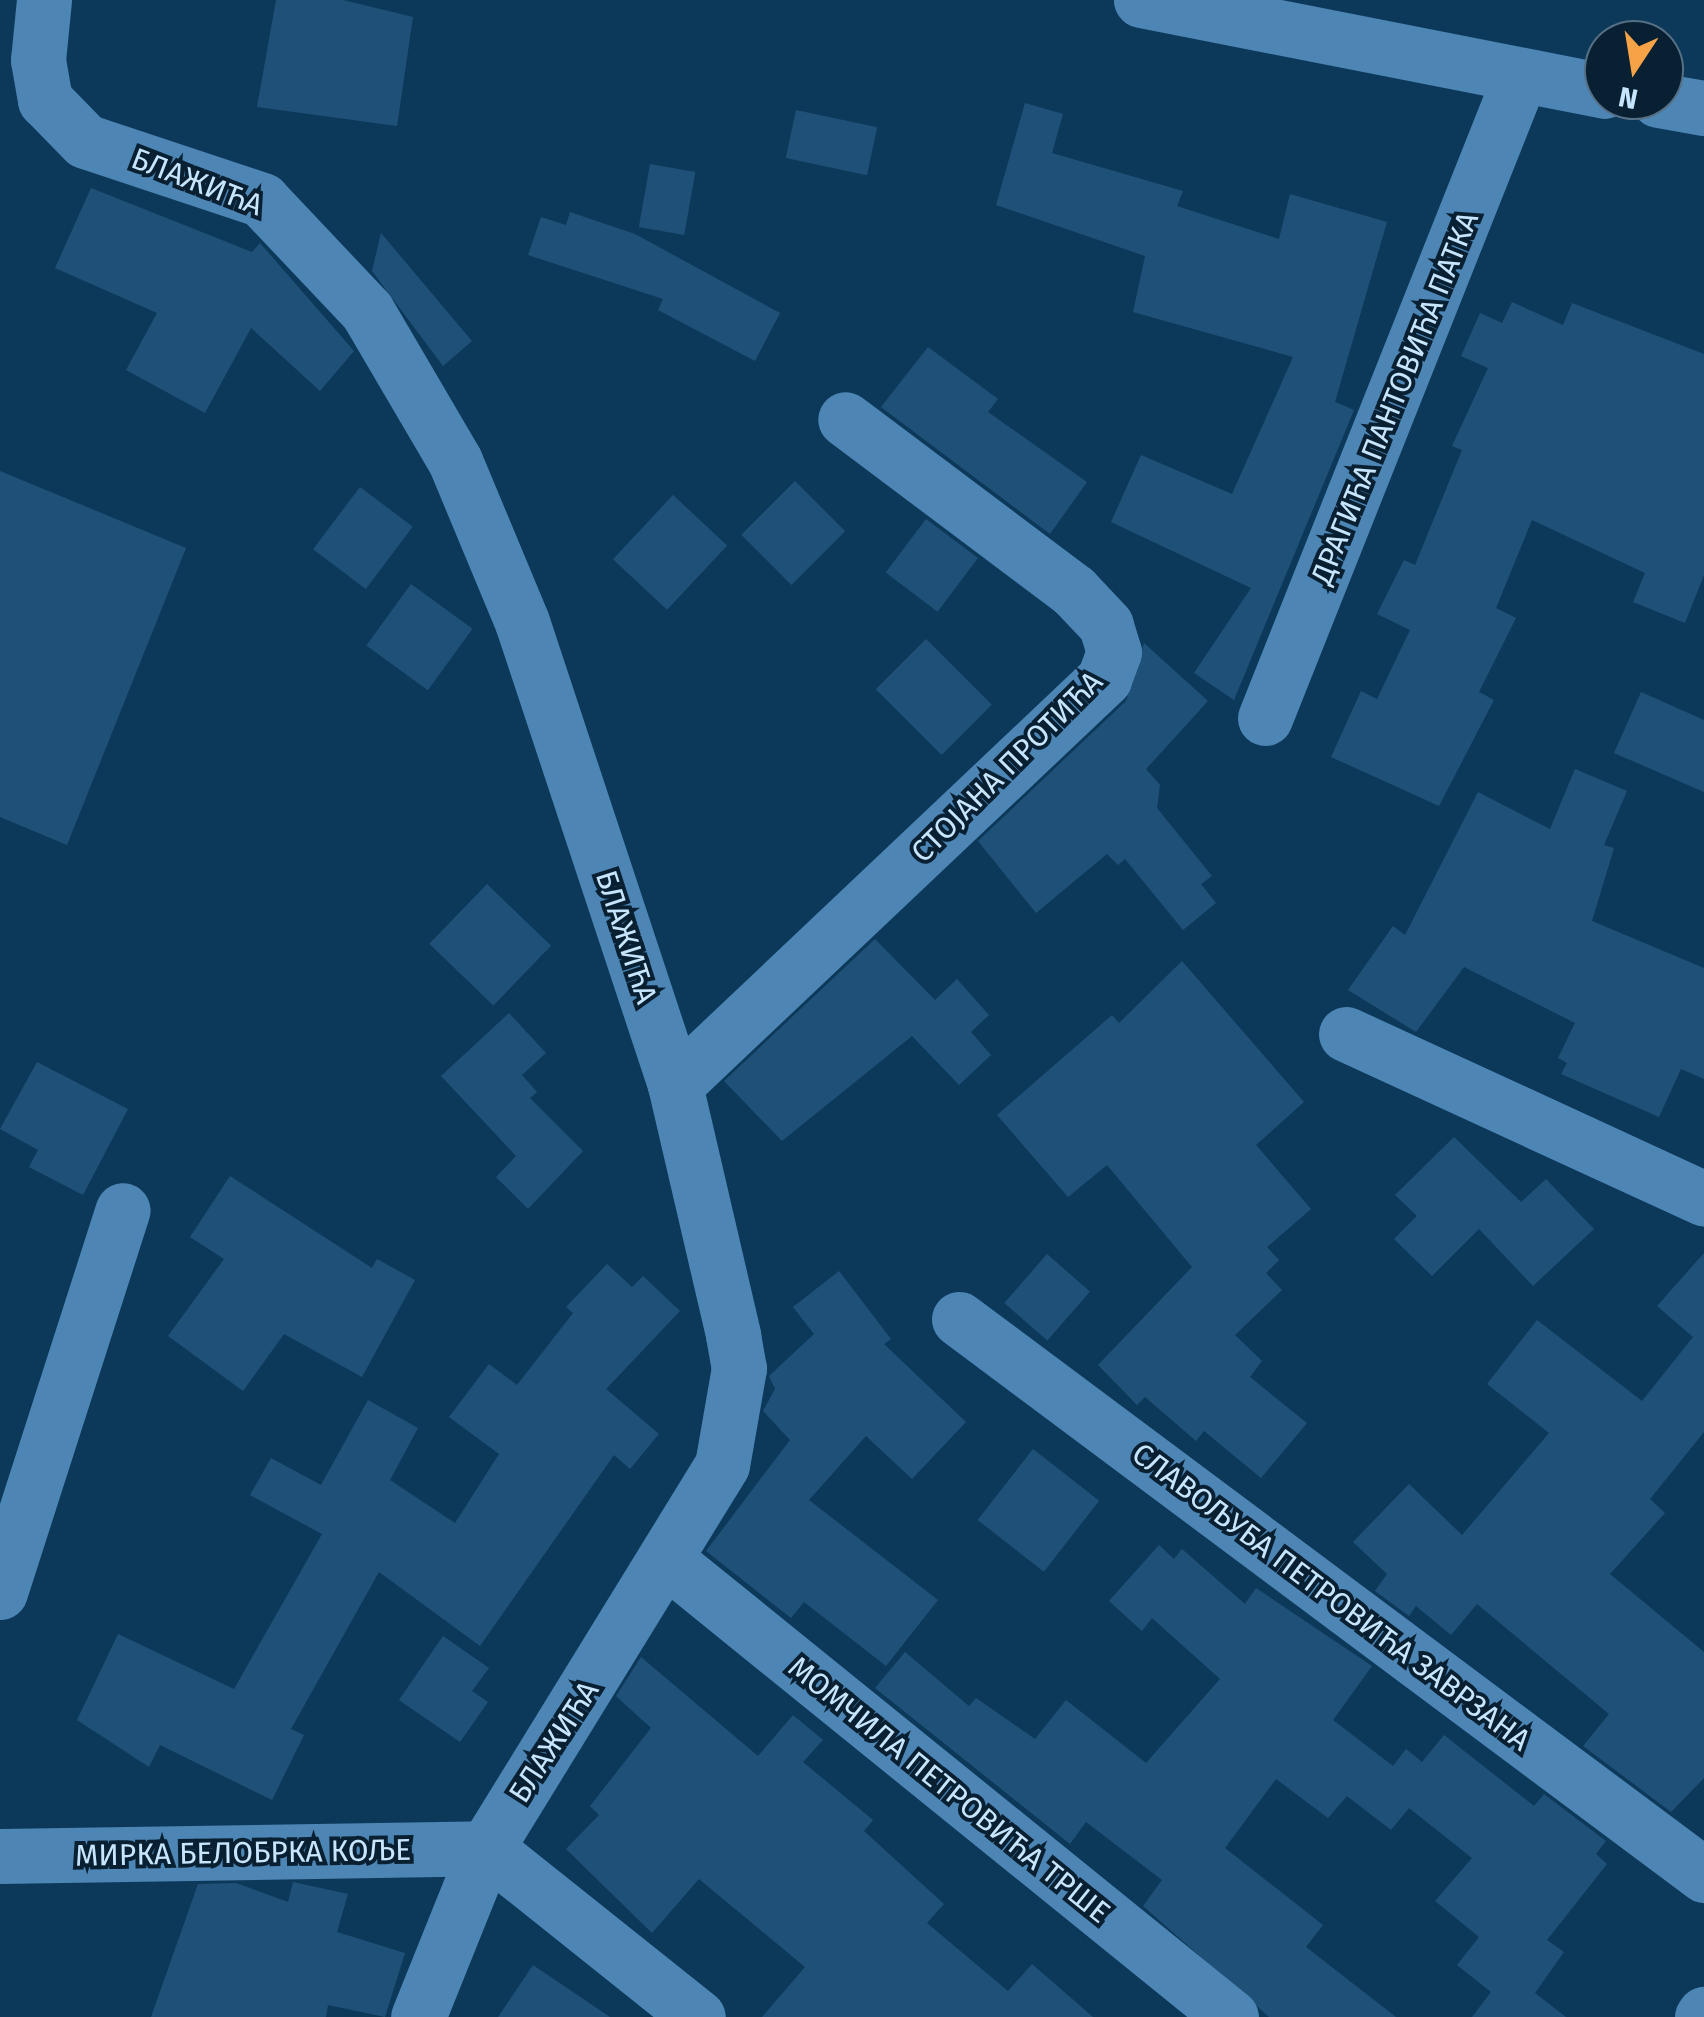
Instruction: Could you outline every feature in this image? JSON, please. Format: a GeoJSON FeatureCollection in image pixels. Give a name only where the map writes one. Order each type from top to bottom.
{"type":"FeatureCollection","features":[{"type":"Feature","properties":{"kind":"street","name":"БЛАЖИЋА"},"geometry":{"type":"LineString","coordinates":[[44,0],[38,60],[46,100],[85,141],[262,200],[291,226],[366,311],[455,461],[522,622],[675,1085],[739,1368],[722,1465],[669,1562],[486,1848],[418,2017]]}},
{"type":"Feature","properties":{"kind":"street"},"geometry":{"type":"LineString","coordinates":[[1142,0],[1584,88]]}},
{"type":"Feature","properties":{"kind":"street","name":"ДРАГИЋА ПАНТОВИЋА ПАТКА"},"geometry":{"type":"LineString","coordinates":[[1265,718],[1520,77]]}},
{"type":"Feature","properties":{"kind":"street","name":"СТОЈАНА ПРОТИЋА"},"geometry":{"type":"LineString","coordinates":[[675,1085],[1104,678],[1114,652],[1106,625],[1074,591],[844,419]]}},
{"type":"Feature","properties":{"kind":"street"},"geometry":{"type":"LineString","coordinates":[[1346,1034],[1704,1199]]}},
{"type":"Feature","properties":{"kind":"street"},"geometry":{"type":"LineString","coordinates":[[0,1592],[122,1210]]}},
{"type":"Feature","properties":{"kind":"street","name":"СЛАВОЉУБА ПЕТРОВИЋА ЗАВРЗАНА"},"geometry":{"type":"LineString","coordinates":[[959,1319],[1704,1875]]}},
{"type":"Feature","properties":{"kind":"street","name":"МОМЧИЛА ПЕТРОВИЋА ТРШЕ"},"geometry":{"type":"LineString","coordinates":[[669,1562],[1231,2017]]}},
{"type":"Feature","properties":{"kind":"street"},"geometry":{"type":"LineString","coordinates":[[486,1848],[698,2017]]}},
{"type":"Feature","properties":{"kind":"street","name":"МИРКА БЕЛОБРКА КОЉЕ"},"geometry":{"type":"LineString","coordinates":[[0,1856],[486,1848]]}},
{"type":"Feature","properties":{"kind":"building"},"geometry":{"type":"Polygon","coordinates":[[[276,0],[343,0],[413,17],[397,126],[257,107],[276,0]]]}},
{"type":"Feature","properties":{"kind":"building"},"geometry":{"type":"Polygon","coordinates":[[[1025,103],[1063,114],[1052,153],[1183,191],[1177,206],[1279,239],[1290,194],[1387,222],[1335,402],[1354,410],[1234,700],[1194,673],[1251,588],[1111,522],[1141,455],[1232,494],[1293,357],[1133,312],[1145,256],[996,205],[1025,103]]]}},
{"type":"Feature","properties":{"kind":"building"},"geometry":{"type":"Polygon","coordinates":[[[796,110],[877,127],[867,175],[786,158],[796,110]]]}},
{"type":"Feature","properties":{"kind":"building"},"geometry":{"type":"Polygon","coordinates":[[[650,164],[695,172],[684,235],[639,227],[650,164]]]}},
{"type":"Feature","properties":{"kind":"building"},"geometry":{"type":"Polygon","coordinates":[[[91,188],[252,252],[260,243],[354,351],[320,391],[251,328],[205,413],[126,370],[157,313],[55,268],[91,188]]]}},
{"type":"Feature","properties":{"kind":"building"},"geometry":{"type":"Polygon","coordinates":[[[570,212],[635,234],[780,313],[755,361],[658,310],[663,299],[528,255],[541,217],[566,225],[570,212]]]}},
{"type":"Feature","properties":{"kind":"building"},"geometry":{"type":"Polygon","coordinates":[[[381,233],[472,341],[443,366],[372,271],[381,233]]]}},
{"type":"Feature","properties":{"kind":"building"},"geometry":{"type":"Polygon","coordinates":[[[1512,302],[1563,325],[1572,303],[1704,354],[1704,575],[1685,623],[1633,602],[1645,573],[1532,520],[1496,608],[1516,618],[1479,692],[1494,700],[1439,806],[1331,757],[1361,691],[1377,699],[1410,630],[1377,614],[1404,560],[1415,565],[1462,450],[1452,446],[1488,368],[1461,356],[1480,313],[1502,323],[1512,302]]]}},
{"type":"Feature","properties":{"kind":"building"},"geometry":{"type":"Polygon","coordinates":[[[928,347],[998,399],[988,412],[1087,482],[1050,534],[881,407],[928,347]]]}},
{"type":"Feature","properties":{"kind":"building"},"geometry":{"type":"Polygon","coordinates":[[[0,471],[186,548],[67,845],[0,817],[0,471]]]}},
{"type":"Feature","properties":{"kind":"building"},"geometry":{"type":"Polygon","coordinates":[[[795,481],[845,531],[791,585],[741,535],[795,481]]]}},
{"type":"Feature","properties":{"kind":"building"},"geometry":{"type":"Polygon","coordinates":[[[360,487],[413,527],[366,589],[313,549],[360,487]]]}},
{"type":"Feature","properties":{"kind":"building"},"geometry":{"type":"Polygon","coordinates":[[[673,495],[727,545],[667,610],[613,559],[673,495]]]}},
{"type":"Feature","properties":{"kind":"building"},"geometry":{"type":"Polygon","coordinates":[[[926,519],[978,558],[938,612],[886,573],[926,519]]]}},
{"type":"Feature","properties":{"kind":"building"},"geometry":{"type":"Polygon","coordinates":[[[411,584],[472,629],[428,690],[366,645],[411,584]]]}},
{"type":"Feature","properties":{"kind":"building"},"geometry":{"type":"Polygon","coordinates":[[[926,639],[992,705],[942,755],[876,689],[926,639]]]}},
{"type":"Feature","properties":{"kind":"building"},"geometry":{"type":"Polygon","coordinates":[[[1144,643],[1208,701],[1146,769],[1160,785],[1157,808],[1212,876],[1201,884],[1216,903],[1183,930],[1125,859],[1118,865],[1107,854],[1036,913],[978,841],[1126,701],[1144,643]]]}},
{"type":"Feature","properties":{"kind":"building"},"geometry":{"type":"Polygon","coordinates":[[[1641,692],[1704,720],[1704,792],[1614,753],[1641,692]]]}},
{"type":"Feature","properties":{"kind":"building"},"geometry":{"type":"Polygon","coordinates":[[[1575,769],[1627,791],[1604,845],[1614,848],[1592,921],[1704,968],[1704,1079],[1681,1069],[1659,1117],[1561,1074],[1567,1063],[1558,1058],[1575,1023],[1464,967],[1416,1032],[1348,990],[1393,926],[1405,935],[1478,792],[1550,829],[1575,769]]]}},
{"type":"Feature","properties":{"kind":"building"},"geometry":{"type":"Polygon","coordinates":[[[487,884],[551,946],[493,1006],[429,944],[487,884]]]}},
{"type":"Feature","properties":{"kind":"building"},"geometry":{"type":"Polygon","coordinates":[[[875,939],[935,1000],[957,979],[989,1015],[971,1032],[991,1055],[959,1085],[912,1036],[782,1141],[724,1081],[875,939]]]}},
{"type":"Feature","properties":{"kind":"building"},"geometry":{"type":"Polygon","coordinates":[[[1182,961],[1304,1102],[1256,1145],[1311,1209],[1267,1247],[1279,1260],[1266,1273],[1282,1290],[1235,1335],[1262,1361],[1250,1377],[1307,1423],[1261,1478],[1204,1431],[1196,1441],[1145,1397],[1137,1405],[1098,1365],[1192,1267],[1107,1165],[1068,1197],[997,1115],[1112,1015],[1119,1023],[1182,961]]]}},
{"type":"Feature","properties":{"kind":"building"},"geometry":{"type":"Polygon","coordinates":[[[509,1013],[546,1053],[522,1075],[537,1092],[530,1098],[583,1151],[528,1209],[496,1177],[516,1156],[441,1076],[509,1013]]]}},
{"type":"Feature","properties":{"kind":"building"},"geometry":{"type":"Polygon","coordinates":[[[37,1062],[128,1109],[83,1195],[29,1167],[38,1150],[0,1129],[37,1062]]]}},
{"type":"Feature","properties":{"kind":"building"},"geometry":{"type":"Polygon","coordinates":[[[1454,1137],[1521,1202],[1546,1179],[1594,1229],[1533,1286],[1479,1229],[1432,1276],[1394,1239],[1417,1216],[1395,1195],[1454,1137]]]}},
{"type":"Feature","properties":{"kind":"building"},"geometry":{"type":"Polygon","coordinates":[[[230,1176],[372,1268],[377,1259],[415,1280],[362,1377],[284,1334],[243,1391],[168,1336],[224,1259],[190,1237],[230,1176]]]}},
{"type":"Feature","properties":{"kind":"building"},"geometry":{"type":"Polygon","coordinates":[[[1704,1253],[1704,1432],[1650,1499],[1665,1513],[1610,1574],[1704,1652],[1704,1778],[1671,1812],[1583,1746],[1609,1714],[1477,1604],[1451,1635],[1416,1606],[1409,1616],[1375,1591],[1387,1574],[1353,1542],[1409,1484],[1462,1535],[1549,1433],[1487,1384],[1537,1320],[1642,1401],[1693,1337],[1657,1306],[1704,1253]]]}},
{"type":"Feature","properties":{"kind":"building"},"geometry":{"type":"Polygon","coordinates":[[[1047,1254],[1090,1291],[1047,1340],[1004,1303],[1047,1254]]]}},
{"type":"Feature","properties":{"kind":"building"},"geometry":{"type":"Polygon","coordinates":[[[607,1264],[632,1287],[643,1276],[680,1311],[606,1389],[659,1434],[630,1469],[614,1455],[480,1646],[379,1572],[291,1729],[304,1735],[272,1800],[160,1745],[149,1767],[77,1720],[118,1634],[234,1689],[322,1534],[250,1495],[271,1458],[321,1485],[368,1400],[418,1428],[390,1480],[455,1523],[499,1454],[449,1417],[489,1364],[517,1385],[573,1313],[566,1307],[607,1264]]]}},
{"type":"Feature","properties":{"kind":"building"},"geometry":{"type":"Polygon","coordinates":[[[839,1271],[891,1339],[884,1344],[966,1422],[912,1479],[866,1436],[809,1500],[938,1600],[886,1666],[804,1602],[791,1618],[706,1551],[790,1440],[763,1411],[775,1389],[769,1376],[814,1334],[793,1307],[839,1271]]]}},
{"type":"Feature","properties":{"kind":"building"},"geometry":{"type":"Polygon","coordinates":[[[1033,1449],[1099,1501],[1044,1572],[978,1520],[1033,1449]]]}},
{"type":"Feature","properties":{"kind":"building"},"geometry":{"type":"Polygon","coordinates":[[[1159,1545],[1174,1559],[1182,1549],[1245,1604],[1256,1588],[1372,1666],[1333,1720],[1393,1766],[1406,1749],[1422,1762],[1444,1735],[1534,1806],[1544,1794],[1606,1841],[1596,1854],[1607,1864],[1547,1940],[1564,1952],[1535,1993],[1566,2017],[1472,2017],[1491,1992],[1457,1965],[1479,1937],[1435,1901],[1472,1858],[1409,1808],[1391,1830],[1347,1796],[1328,1818],[1276,1779],[1225,1848],[1323,1925],[1306,1947],[1396,2017],[1269,2017],[1143,1906],[1162,1880],[1086,1822],[1070,1844],[875,1688],[905,1652],[969,1706],[976,1698],[1035,1739],[1066,1700],[1146,1763],[1220,1679],[1152,1618],[1142,1631],[1109,1601],[1159,1545]]]}},
{"type":"Feature","properties":{"kind":"building"},"geometry":{"type":"Polygon","coordinates":[[[443,1636],[489,1668],[472,1691],[488,1702],[460,1742],[399,1700],[443,1636]]]}},
{"type":"Feature","properties":{"kind":"building"},"geometry":{"type":"Polygon","coordinates":[[[641,1657],[758,1756],[793,1715],[823,1740],[803,1762],[873,1820],[864,1831],[944,1904],[927,1923],[1008,1991],[1032,1964],[1093,2017],[762,2017],[805,1967],[699,1879],[652,1933],[566,1849],[599,1815],[590,1806],[651,1728],[616,1696],[641,1657]]]}},
{"type":"Feature","properties":{"kind":"building"},"geometry":{"type":"Polygon","coordinates":[[[293,1882],[348,1894],[337,1932],[405,1953],[385,2017],[328,2005],[326,2017],[151,2017],[198,1884],[236,1883],[288,1902],[293,1882]]]}},
{"type":"Feature","properties":{"kind":"building"},"geometry":{"type":"Polygon","coordinates":[[[533,1965],[610,2017],[498,2017],[533,1965]]]}}]}
